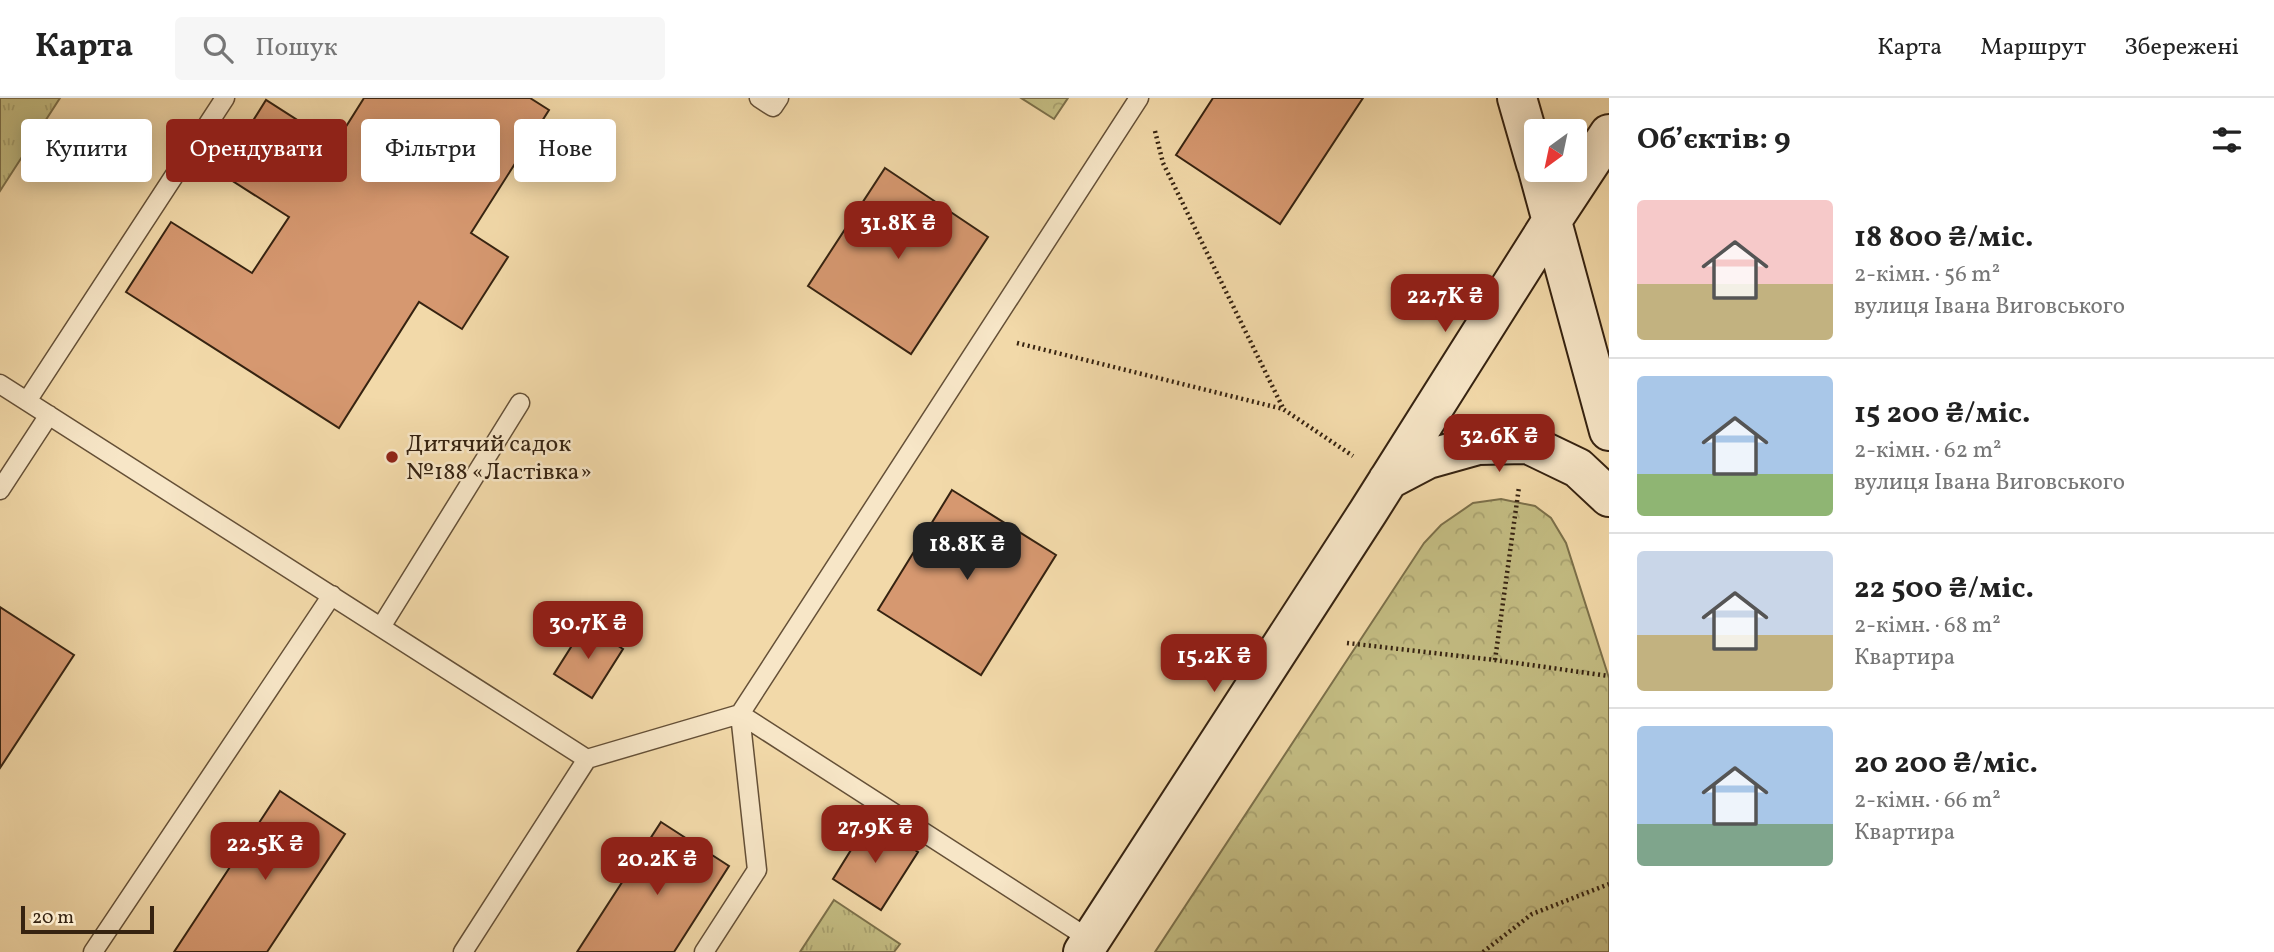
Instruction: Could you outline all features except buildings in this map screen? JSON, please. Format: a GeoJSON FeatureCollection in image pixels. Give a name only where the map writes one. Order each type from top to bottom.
{"type":"FeatureCollection","features":[{"type":"Feature","properties":{"kind":"main road"},"geometry":{"type":"LineString","coordinates":[[1517,98],[1524,122]]}},
{"type":"Feature","properties":{"kind":"main road"},"geometry":{"type":"LineString","coordinates":[[1087,946],[1609,134]]}},
{"type":"Feature","properties":{"kind":"main road"},"geometry":{"type":"LineString","coordinates":[[1542,182],[1609,431]]}},
{"type":"Feature","properties":{"kind":"main road"},"geometry":{"type":"LineString","coordinates":[[1388,480],[1428,459],[1478,445],[1528,444],[1578,468],[1609,497]]}},
{"type":"Feature","properties":{"kind":"lane"},"geometry":{"type":"LineString","coordinates":[[27,401],[225,98]]}},
{"type":"Feature","properties":{"kind":"lane"},"geometry":{"type":"LineString","coordinates":[[759,98],[773,107],[779,98]]}},
{"type":"Feature","properties":{"kind":"lane"},"geometry":{"type":"LineString","coordinates":[[704,952],[757,870],[740,714],[1139,98]]}},
{"type":"Feature","properties":{"kind":"lane"},"geometry":{"type":"LineString","coordinates":[[0,384],[587,759]]}},
{"type":"Feature","properties":{"kind":"lane"},"geometry":{"type":"LineString","coordinates":[[381,627],[520,404]]}},
{"type":"Feature","properties":{"kind":"lane"},"geometry":{"type":"LineString","coordinates":[[0,490],[49,415]]}},
{"type":"Feature","properties":{"kind":"lane"},"geometry":{"type":"LineString","coordinates":[[93,952],[332,595]]}},
{"type":"Feature","properties":{"kind":"lane"},"geometry":{"type":"LineString","coordinates":[[463,952],[587,759],[740,714]]}},
{"type":"Feature","properties":{"kind":"lane"},"geometry":{"type":"LineString","coordinates":[[740,714],[1087,946]]}},
{"type":"Feature","properties":{"kind":"path"},"geometry":{"type":"LineString","coordinates":[[1153,124],[1163,163],[1283,409]]}},
{"type":"Feature","properties":{"kind":"path"},"geometry":{"type":"LineString","coordinates":[[986,335],[1283,409],[1354,457]]}},
{"type":"Feature","properties":{"kind":"path"},"geometry":{"type":"LineString","coordinates":[[1495,660],[1520,479]]}},
{"type":"Feature","properties":{"kind":"path"},"geometry":{"type":"LineString","coordinates":[[1347,643],[1495,660],[1609,677]]}},
{"type":"Feature","properties":{"kind":"path"},"geometry":{"type":"LineString","coordinates":[[1483,952],[1532,914],[1609,884]]}},
{"type":"Feature","properties":{"kind":"green space"},"geometry":{"type":"Polygon","coordinates":[[[0,98],[60,98],[46,119],[21,119],[21,158],[0,191],[0,98]]]}},
{"type":"Feature","properties":{"kind":"green space"},"geometry":{"type":"Polygon","coordinates":[[[1021,98],[1068,98],[1054,119],[1021,98]]]}},
{"type":"Feature","properties":{"kind":"green space"},"geometry":{"type":"Polygon","coordinates":[[[1501,499],[1535,506],[1551,518],[1566,543],[1609,678],[1609,952],[1155,952],[1424,543],[1441,525],[1473,503],[1501,499]]]}},
{"type":"Feature","properties":{"kind":"green space"},"geometry":{"type":"Polygon","coordinates":[[[834,900],[900,944],[894,952],[800,952],[834,900]]]}},
{"type":"Feature","properties":{"kind":"place","name":"Дитячий садок №188 «Ластівка»"},"geometry":{"type":"Point","coordinates":[392,457]}}]}
